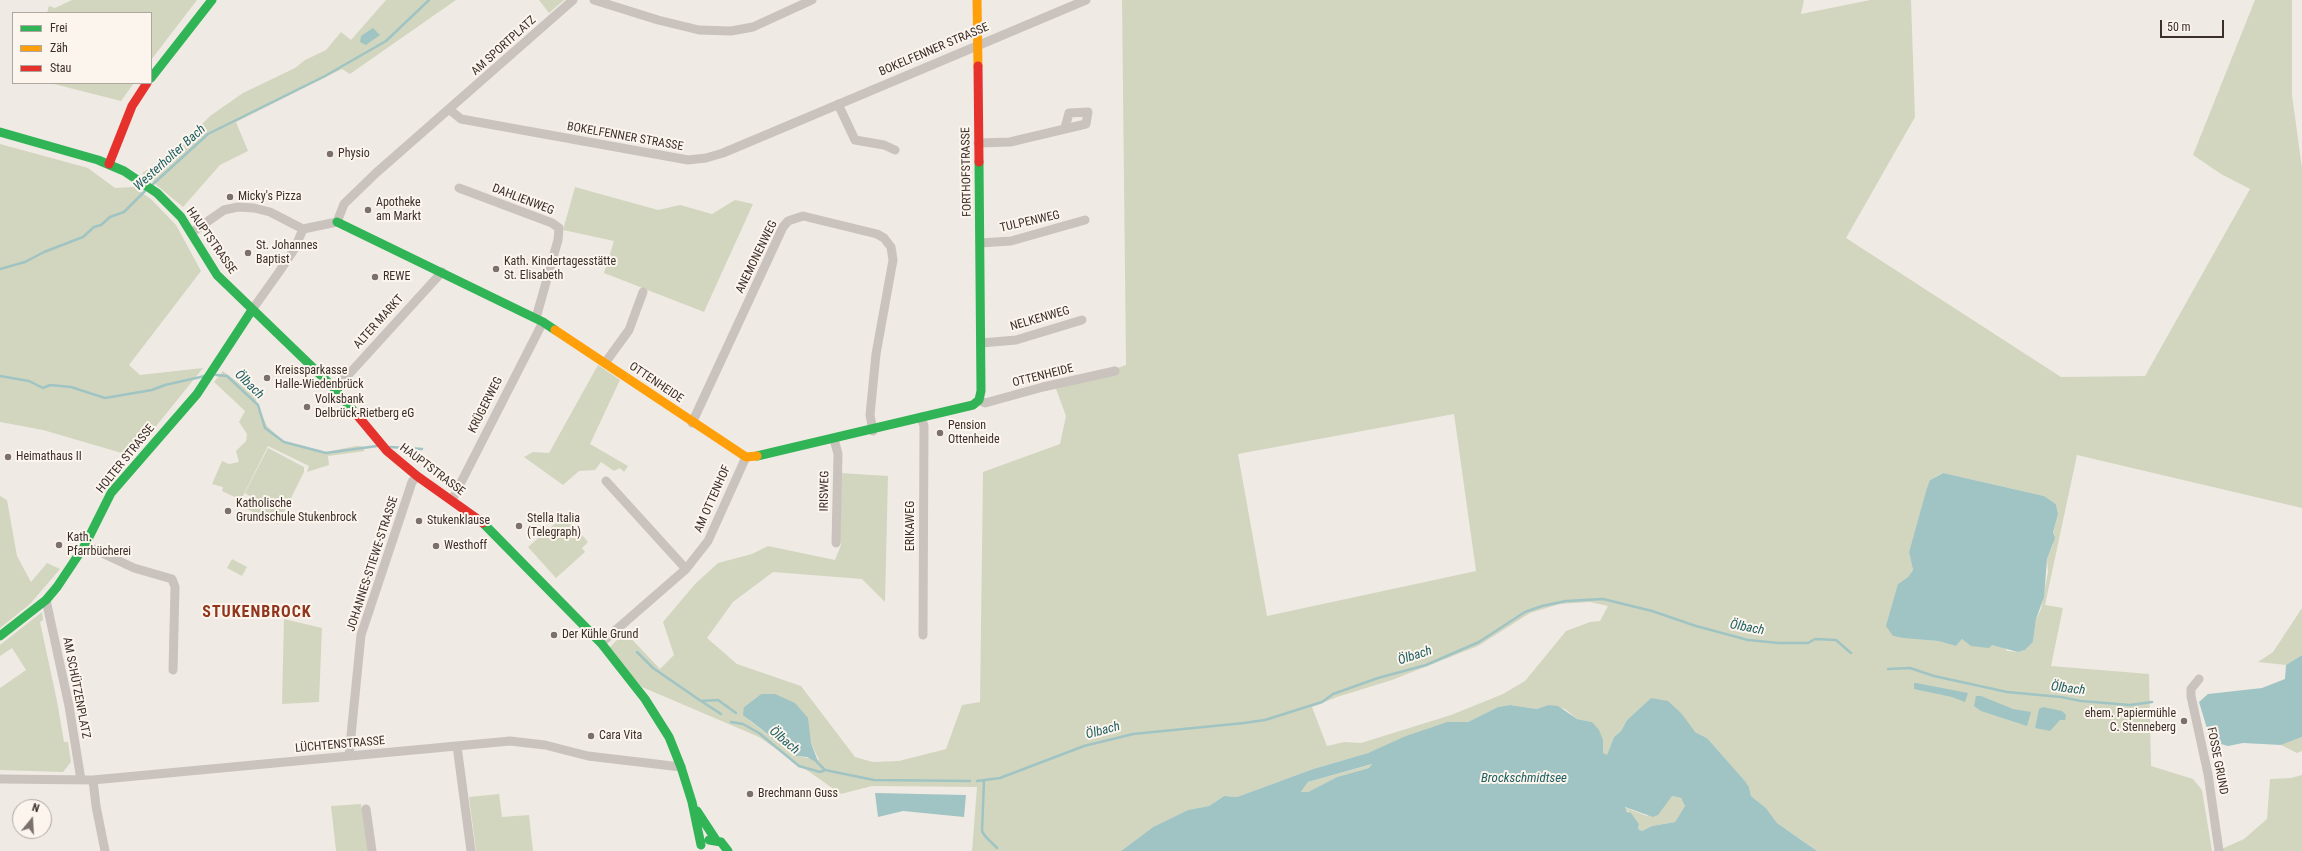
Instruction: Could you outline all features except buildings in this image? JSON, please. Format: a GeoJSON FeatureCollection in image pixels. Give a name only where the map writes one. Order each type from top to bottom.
{"type":"FeatureCollection","features":[{"type":"Feature","properties":{"kind":"street"},"geometry":{"type":"LineString","coordinates":[[152,77],[212,0]]}},
{"type":"Feature","properties":{"kind":"street","name":"AM SPORTPLATZ"},"geometry":{"type":"LineString","coordinates":[[450,110],[573,0]]}},
{"type":"Feature","properties":{"kind":"street"},"geometry":{"type":"LineString","coordinates":[[594,0],[658,20],[699,30],[731,30],[753,27],[807,1]]}},
{"type":"Feature","properties":{"kind":"street","name":"FORTHOFSTRASSE"},"geometry":{"type":"LineString","coordinates":[[977,0],[981,343]]}},
{"type":"Feature","properties":{"kind":"street","name":"BOKELFENNER STRASSE"},"geometry":{"type":"LineString","coordinates":[[450,110],[461,119],[688,160],[723,153],[1086,0]]}},
{"type":"Feature","properties":{"kind":"street"},"geometry":{"type":"LineString","coordinates":[[109,164],[132,106],[146,84]]}},
{"type":"Feature","properties":{"kind":"street"},"geometry":{"type":"LineString","coordinates":[[838,104],[855,140],[884,145],[895,150]]}},
{"type":"Feature","properties":{"kind":"street"},"geometry":{"type":"LineString","coordinates":[[191,233],[224,210],[238,207],[254,208],[270,212],[303,229],[337,222],[344,204],[389,161],[450,110]]}},
{"type":"Feature","properties":{"kind":"street"},"geometry":{"type":"LineString","coordinates":[[978,143],[1010,142],[1065,128]]}},
{"type":"Feature","properties":{"kind":"street","name":"HAUPTSTRASSE"},"geometry":{"type":"LineString","coordinates":[[0,132],[109,164],[138,179],[157,193],[174,209],[217,275],[333,387],[387,451],[417,476],[478,519],[601,643],[645,699],[668,737],[681,767],[692,802],[699,848]]}},
{"type":"Feature","properties":{"kind":"street","name":"DAHLIENWEG"},"geometry":{"type":"LineString","coordinates":[[459,188],[552,223],[559,228],[558,240],[539,320]]}},
{"type":"Feature","properties":{"kind":"street","name":"ANEMONENWEG"},"geometry":{"type":"LineString","coordinates":[[692,423],[783,227],[788,221],[802,216],[877,234],[884,238],[891,247],[893,260],[876,354],[870,408],[873,431]]}},
{"type":"Feature","properties":{"kind":"street","name":"TULPENWEG"},"geometry":{"type":"LineString","coordinates":[[980,243],[1011,241],[1085,220]]}},
{"type":"Feature","properties":{"kind":"street","name":"OTTENHEIDE"},"geometry":{"type":"LineString","coordinates":[[337,222],[539,320],[746,458],[762,456],[873,431],[921,417],[974,405],[978,400],[985,403],[1043,387],[1114,371]]}},
{"type":"Feature","properties":{"kind":"street"},"geometry":{"type":"LineString","coordinates":[[252,310],[295,248],[303,229]]}},
{"type":"Feature","properties":{"kind":"street","name":"ALTER MARKT"},"geometry":{"type":"LineString","coordinates":[[333,387],[350,373],[442,272]]}},
{"type":"Feature","properties":{"kind":"street"},"geometry":{"type":"LineString","coordinates":[[605,363],[629,330],[643,292]]}},
{"type":"Feature","properties":{"kind":"street","name":"HOLTER STRASSE"},"geometry":{"type":"LineString","coordinates":[[0,636],[46,600],[85,545],[112,493],[212,374],[252,310]]}},
{"type":"Feature","properties":{"kind":"street","name":"KRÜGERWEG"},"geometry":{"type":"LineString","coordinates":[[452,500],[539,320]]}},
{"type":"Feature","properties":{"kind":"street","name":"NELKENWEG"},"geometry":{"type":"LineString","coordinates":[[981,343],[1016,340],[1082,320]]}},
{"type":"Feature","properties":{"kind":"street"},"geometry":{"type":"LineString","coordinates":[[978,400],[981,392],[981,343]]}},
{"type":"Feature","properties":{"kind":"street","name":"ERIKAWEG"},"geometry":{"type":"LineString","coordinates":[[921,417],[924,426],[923,635]]}},
{"type":"Feature","properties":{"kind":"street","name":"IRISWEG"},"geometry":{"type":"LineString","coordinates":[[834,440],[838,454],[836,543]]}},
{"type":"Feature","properties":{"kind":"street","name":"AM OTTENHOF"},"geometry":{"type":"LineString","coordinates":[[601,643],[686,569],[708,541],[746,458]]}},
{"type":"Feature","properties":{"kind":"street","name":"JOHANNES-STIEWE-STRASSE"},"geometry":{"type":"LineString","coordinates":[[348,756],[361,635],[412,482],[417,476]]}},
{"type":"Feature","properties":{"kind":"street"},"geometry":{"type":"LineString","coordinates":[[606,481],[686,569]]}},
{"type":"Feature","properties":{"kind":"street"},"geometry":{"type":"LineString","coordinates":[[85,545],[134,568],[172,579],[175,587],[172,670]]}},
{"type":"Feature","properties":{"kind":"street","name":"AM SCHÜTZENPLATZ"},"geometry":{"type":"LineString","coordinates":[[46,600],[69,706],[80,780]]}},
{"type":"Feature","properties":{"kind":"street","name":"FOSSE GRUND"},"geometry":{"type":"LineString","coordinates":[[2199,679],[2191,688],[2191,696],[2208,774],[2219,851]]}},
{"type":"Feature","properties":{"kind":"street","name":"LÜCHTENSTRASSE"},"geometry":{"type":"LineString","coordinates":[[0,779],[93,780],[510,741],[545,746],[588,756],[681,767]]}},
{"type":"Feature","properties":{"kind":"street"},"geometry":{"type":"LineString","coordinates":[[457,746],[471,851]]}},
{"type":"Feature","properties":{"kind":"street"},"geometry":{"type":"LineString","coordinates":[[93,780],[105,851]]}},
{"type":"Feature","properties":{"kind":"street","name":"HAUPTSTRASSE"},"geometry":{"type":"LineString","coordinates":[[692,802],[716,840],[725,846],[728,851]]}},
{"type":"Feature","properties":{"kind":"street"},"geometry":{"type":"LineString","coordinates":[[366,809],[372,851]]}},
{"type":"Feature","properties":{"kind":"street"},"geometry":{"type":"LineString","coordinates":[[699,848],[708,841],[716,840]]}},
{"type":"Feature","properties":{"kind":"green space"},"geometry":{"type":"Polygon","coordinates":[[[72,0],[197,0],[152,59],[152,12],[47,12],[49,6],[55,8],[72,0]]]}},
{"type":"Feature","properties":{"kind":"green space"},"geometry":{"type":"Polygon","coordinates":[[[386,0],[456,0],[350,74],[342,69],[236,122],[248,151],[220,165],[183,207],[142,173],[173,154],[210,116],[243,93],[295,68],[305,60],[326,50],[341,32],[351,40],[386,0]]]}},
{"type":"Feature","properties":{"kind":"green space"},"geometry":{"type":"Polygon","coordinates":[[[539,0],[564,0],[549,13],[539,0]]]}},
{"type":"Feature","properties":{"kind":"green space"},"geometry":{"type":"Polygon","coordinates":[[[1122,0],[1804,0],[1801,14],[1870,0],[1911,0],[1915,117],[1846,238],[2061,377],[2145,376],[2250,189],[2221,174],[2193,155],[2255,0],[2292,0],[2292,95],[2302,168],[2302,508],[2077,455],[2045,605],[2063,608],[2051,666],[2149,674],[2151,766],[2193,779],[2202,790],[2212,851],[1817,851],[1777,823],[1766,808],[1751,796],[1749,787],[1745,781],[1707,738],[1695,732],[1688,725],[1682,714],[1651,698],[1627,720],[1621,731],[1614,737],[1607,756],[1603,753],[1603,740],[1592,722],[1577,719],[1565,709],[1548,705],[1537,709],[1510,705],[1498,707],[1468,722],[1432,727],[1368,753],[1313,769],[1237,797],[1224,796],[1209,806],[1188,810],[1153,827],[1121,851],[972,851],[977,787],[872,786],[841,794],[759,737],[642,687],[608,649],[625,632],[660,669],[674,655],[663,622],[695,584],[718,563],[752,554],[768,546],[835,560],[841,545],[839,534],[840,473],[888,476],[885,602],[862,579],[773,572],[733,602],[707,638],[737,664],[801,686],[855,757],[873,762],[899,761],[946,749],[962,705],[980,702],[983,472],[1060,444],[1066,416],[1056,389],[1126,365],[1122,0]],[[1454,414],[1238,454],[1267,616],[1476,571],[1454,414]],[[1942,473],[1930,480],[1909,552],[1913,570],[1908,577],[1898,584],[1893,636],[1938,641],[1956,646],[1962,639],[2004,647],[2007,651],[2018,652],[2025,650],[2033,642],[2036,619],[2041,609],[2048,572],[2047,559],[2053,544],[2053,534],[2058,514],[2056,504],[2044,496],[1942,473]],[[1590,602],[1560,604],[1530,613],[1478,646],[1392,680],[1337,697],[1312,707],[1327,746],[1344,742],[1361,743],[1451,715],[1503,694],[1525,681],[1566,631],[1590,622],[1600,621],[1608,606],[1590,602]],[[761,694],[744,707],[750,721],[796,756],[819,760],[811,743],[809,733],[775,694],[761,694]]]}},
{"type":"Feature","properties":{"kind":"green space"},"geometry":{"type":"Polygon","coordinates":[[[54,84],[133,84],[121,101],[54,84]]]}},
{"type":"Feature","properties":{"kind":"green space"},"geometry":{"type":"Polygon","coordinates":[[[0,144],[88,168],[115,188],[133,187],[151,199],[176,225],[201,271],[129,365],[140,375],[203,368],[132,456],[43,430],[0,422],[0,144]]]}},
{"type":"Feature","properties":{"kind":"green space"},"geometry":{"type":"Polygon","coordinates":[[[575,187],[658,210],[680,205],[712,214],[735,200],[753,204],[704,312],[604,273],[614,241],[563,230],[575,187]]]}},
{"type":"Feature","properties":{"kind":"green space"},"geometry":{"type":"Polygon","coordinates":[[[598,365],[620,380],[590,444],[628,466],[624,472],[620,468],[614,471],[601,462],[595,470],[579,471],[563,485],[524,457],[533,452],[549,453],[598,365]]]}},
{"type":"Feature","properties":{"kind":"green space"},"geometry":{"type":"Polygon","coordinates":[[[223,371],[258,398],[256,401],[267,426],[283,441],[326,452],[356,446],[361,446],[365,451],[328,456],[329,465],[307,472],[309,466],[268,446],[241,500],[222,491],[223,487],[212,484],[222,461],[229,464],[239,462],[236,451],[246,441],[247,434],[239,422],[245,411],[214,382],[223,371]]]}},
{"type":"Feature","properties":{"kind":"green space"},"geometry":{"type":"Polygon","coordinates":[[[268,448],[304,467],[304,472],[278,524],[247,509],[253,498],[245,493],[268,448]]]}},
{"type":"Feature","properties":{"kind":"green space"},"geometry":{"type":"Polygon","coordinates":[[[0,496],[7,500],[17,556],[31,582],[47,563],[60,569],[30,604],[0,628],[0,496]]]}},
{"type":"Feature","properties":{"kind":"green space"},"geometry":{"type":"Polygon","coordinates":[[[565,515],[588,542],[582,548],[585,552],[556,578],[528,547],[565,515]]]}},
{"type":"Feature","properties":{"kind":"green space"},"geometry":{"type":"Polygon","coordinates":[[[232,559],[247,567],[242,576],[227,568],[232,559]]]}},
{"type":"Feature","properties":{"kind":"green space"},"geometry":{"type":"Polygon","coordinates":[[[2302,608],[2302,655],[2286,665],[2258,662],[2273,652],[2302,608]]]}},
{"type":"Feature","properties":{"kind":"green space"},"geometry":{"type":"Polygon","coordinates":[[[42,612],[43,620],[40,622],[64,742],[68,742],[71,762],[63,772],[0,770],[0,688],[26,670],[12,648],[0,656],[0,645],[42,612]]]}},
{"type":"Feature","properties":{"kind":"green space"},"geometry":{"type":"Polygon","coordinates":[[[284,619],[322,628],[319,702],[282,704],[284,619]]]}},
{"type":"Feature","properties":{"kind":"green space"},"geometry":{"type":"Polygon","coordinates":[[[2302,737],[2302,751],[2297,753],[2281,745],[2302,737]]]}},
{"type":"Feature","properties":{"kind":"green space"},"geometry":{"type":"Polygon","coordinates":[[[1373,764],[1369,768],[1337,777],[1308,792],[1301,792],[1308,782],[1373,764]]]}},
{"type":"Feature","properties":{"kind":"green space"},"geometry":{"type":"Polygon","coordinates":[[[2302,775],[2302,851],[2217,851],[2244,839],[2267,819],[2270,779],[2291,778],[2302,775]]]}},
{"type":"Feature","properties":{"kind":"green space"},"geometry":{"type":"Polygon","coordinates":[[[499,794],[502,817],[529,815],[533,851],[476,851],[469,797],[499,794]]]}},
{"type":"Feature","properties":{"kind":"green space"},"geometry":{"type":"Polygon","coordinates":[[[1672,796],[1681,798],[1685,806],[1675,822],[1652,826],[1642,831],[1638,829],[1639,824],[1624,807],[1647,816],[1665,804],[1672,796]]]}},
{"type":"Feature","properties":{"kind":"green space"},"geometry":{"type":"Polygon","coordinates":[[[361,804],[368,851],[336,851],[331,806],[361,804]]]}},
{"type":"Feature","properties":{"kind":"water"},"geometry":{"type":"Polygon","coordinates":[[[373,28],[380,35],[366,45],[360,42],[361,36],[373,28]]]}},
{"type":"Feature","properties":{"kind":"water"},"geometry":{"type":"Polygon","coordinates":[[[1943,473],[2044,496],[2056,504],[2058,514],[2053,533],[2055,538],[2047,559],[2044,597],[2036,619],[2033,642],[2025,650],[2018,652],[1992,645],[1989,648],[1971,646],[1962,639],[1956,646],[1938,641],[1904,638],[1893,636],[1886,626],[1898,584],[1908,577],[1913,570],[1909,552],[1927,488],[1930,480],[1943,473]]]}},
{"type":"Feature","properties":{"kind":"water"},"geometry":{"type":"Polygon","coordinates":[[[2302,655],[2302,737],[2281,745],[2243,743],[2228,746],[2214,742],[2209,735],[2199,702],[2208,694],[2262,688],[2285,679],[2286,665],[2302,655]]]}},
{"type":"Feature","properties":{"kind":"water"},"geometry":{"type":"Polygon","coordinates":[[[1914,683],[1968,693],[1965,702],[1952,697],[1914,689],[1914,683]]]}},
{"type":"Feature","properties":{"kind":"water"},"geometry":{"type":"Polygon","coordinates":[[[761,694],[775,694],[795,703],[808,718],[811,743],[819,764],[807,757],[796,756],[743,715],[744,707],[761,694]]]}},
{"type":"Feature","properties":{"kind":"water"},"geometry":{"type":"Polygon","coordinates":[[[1976,696],[1981,696],[2013,709],[2031,712],[2027,726],[1981,711],[1974,706],[1976,696]]]}},
{"type":"Feature","properties":{"kind":"water","name":"Brockschmidtsee"},"geometry":{"type":"Polygon","coordinates":[[[1651,698],[1668,701],[1682,714],[1695,732],[1707,738],[1745,781],[1749,787],[1751,796],[1766,808],[1777,823],[1817,851],[1121,851],[1153,827],[1188,810],[1209,806],[1224,796],[1237,797],[1313,769],[1368,753],[1406,736],[1447,722],[1468,722],[1498,707],[1510,705],[1537,709],[1548,705],[1558,706],[1577,719],[1592,722],[1599,730],[1603,740],[1603,753],[1607,755],[1614,737],[1621,731],[1627,720],[1651,698]],[[1372,764],[1308,782],[1301,792],[1308,792],[1337,777],[1369,768],[1372,764]],[[1672,796],[1658,815],[1653,817],[1625,807],[1627,812],[1631,813],[1639,824],[1638,829],[1642,831],[1652,826],[1675,822],[1685,806],[1681,798],[1672,796]]]}},
{"type":"Feature","properties":{"kind":"water"},"geometry":{"type":"Polygon","coordinates":[[[2043,707],[2062,711],[2066,715],[2065,720],[2060,720],[2050,731],[2035,728],[2039,709],[2043,707]]]}},
{"type":"Feature","properties":{"kind":"water"},"geometry":{"type":"Polygon","coordinates":[[[875,793],[966,795],[964,817],[903,811],[878,817],[875,793]]]}},
{"type":"Feature","properties":{"kind":"waterway","name":"Westerholter Bach"},"geometry":{"type":"LineString","coordinates":[[152,185],[208,134],[325,76],[386,41],[429,0]]}},
{"type":"Feature","properties":{"kind":"waterway","name":"Westerholter Bach"},"geometry":{"type":"LineString","coordinates":[[0,269],[25,262],[44,252],[83,237],[94,227],[101,225],[110,217],[124,212],[145,191]]}},
{"type":"Feature","properties":{"kind":"waterway","name":"Ölbach"},"geometry":{"type":"LineString","coordinates":[[216,375],[227,376],[258,405],[265,428],[284,442],[326,453],[377,446]]}},
{"type":"Feature","properties":{"kind":"waterway","name":"Ölbach"},"geometry":{"type":"LineString","coordinates":[[0,376],[29,381],[43,388],[50,385],[71,387],[105,398],[152,390],[165,385],[205,376]]}},
{"type":"Feature","properties":{"kind":"waterway","name":"Ölbach"},"geometry":{"type":"LineString","coordinates":[[390,447],[422,449]]}},
{"type":"Feature","properties":{"kind":"waterway","name":"Ölbach"},"geometry":{"type":"LineString","coordinates":[[977,781],[1000,778],[1084,746],[1133,734],[1265,720],[1322,702],[1333,694],[1378,678],[1426,665],[1479,642],[1525,612],[1542,606],[1566,601],[1603,599],[1652,611],[1696,626],[1748,640],[1779,643],[1808,643],[1815,639],[1836,640],[1851,653]]}},
{"type":"Feature","properties":{"kind":"waterway","name":"Ölbach"},"geometry":{"type":"LineString","coordinates":[[637,652],[653,668],[701,701],[718,700],[736,713]]}},
{"type":"Feature","properties":{"kind":"waterway","name":"Ölbach"},"geometry":{"type":"LineString","coordinates":[[1888,669],[1910,668],[1934,676],[2007,692],[2130,705],[2152,702]]}},
{"type":"Feature","properties":{"kind":"waterway","name":"Ölbach"},"geometry":{"type":"LineString","coordinates":[[701,701],[721,714]]}},
{"type":"Feature","properties":{"kind":"waterway","name":"Ölbach"},"geometry":{"type":"LineString","coordinates":[[731,722],[743,724],[759,733],[799,766],[820,772],[825,770]]}},
{"type":"Feature","properties":{"kind":"waterway","name":"Ölbach"},"geometry":{"type":"LineString","coordinates":[[817,762],[825,770],[874,780],[970,781]]}},
{"type":"Feature","properties":{"kind":"waterway"},"geometry":{"type":"LineString","coordinates":[[984,781],[982,831],[997,848]]}},
{"type":"Feature","properties":{"kind":"traffic: fast"},"geometry":{"type":"LineString","coordinates":[[152,77],[212,0]]}},
{"type":"Feature","properties":{"kind":"traffic: fast"},"geometry":{"type":"LineString","coordinates":[[0,132],[98,160],[124,171],[157,193],[181,217],[217,275],[333,387],[357,415]]}},
{"type":"Feature","properties":{"kind":"traffic: fast"},"geometry":{"type":"LineString","coordinates":[[757,456],[973,405],[979,400],[981,391],[979,162]]}},
{"type":"Feature","properties":{"kind":"traffic: fast"},"geometry":{"type":"LineString","coordinates":[[337,222],[543,322],[555,330]]}},
{"type":"Feature","properties":{"kind":"traffic: fast"},"geometry":{"type":"LineString","coordinates":[[0,636],[46,600],[57,587],[85,545],[111,493],[197,394],[252,310]]}},
{"type":"Feature","properties":{"kind":"traffic: fast"},"geometry":{"type":"LineString","coordinates":[[483,523],[601,643],[645,699],[669,737],[681,767],[692,802],[701,845]]}},
{"type":"Feature","properties":{"kind":"traffic: fast"},"geometry":{"type":"LineString","coordinates":[[697,811],[716,840]]}},
{"type":"Feature","properties":{"kind":"traffic: fast"},"geometry":{"type":"LineString","coordinates":[[709,840],[721,842],[728,851]]}},
{"type":"Feature","properties":{"kind":"traffic: slow"},"geometry":{"type":"LineString","coordinates":[[977,0],[978,66]]}},
{"type":"Feature","properties":{"kind":"traffic: slow"},"geometry":{"type":"LineString","coordinates":[[555,330],[746,457],[757,456]]}},
{"type":"Feature","properties":{"kind":"traffic: jam"},"geometry":{"type":"LineString","coordinates":[[978,66],[979,162]]}},
{"type":"Feature","properties":{"kind":"traffic: jam"},"geometry":{"type":"LineString","coordinates":[[109,164],[132,106],[146,84]]}},
{"type":"Feature","properties":{"kind":"traffic: jam"},"geometry":{"type":"LineString","coordinates":[[357,415],[387,451],[417,476],[483,523]]}},
{"type":"Feature","properties":{"kind":"place","name":"Physio"},"geometry":{"type":"Point","coordinates":[330,154]}},
{"type":"Feature","properties":{"kind":"place","name":"Micky's Pizza"},"geometry":{"type":"Point","coordinates":[230,197]}},
{"type":"Feature","properties":{"kind":"place","name":"Apotheke am Markt"},"geometry":{"type":"Point","coordinates":[368,210]}},
{"type":"Feature","properties":{"kind":"place","name":"St. Johannes Baptist"},"geometry":{"type":"Point","coordinates":[248,253]}},
{"type":"Feature","properties":{"kind":"place","name":"Kath. Kindertagesstätte St. Elisabeth"},"geometry":{"type":"Point","coordinates":[496,269]}},
{"type":"Feature","properties":{"kind":"place","name":"REWE"},"geometry":{"type":"Point","coordinates":[375,277]}},
{"type":"Feature","properties":{"kind":"place","name":"Kreissparkasse Halle-Wiedenbrück"},"geometry":{"type":"Point","coordinates":[267,378]}},
{"type":"Feature","properties":{"kind":"place","name":"Volksbank Delbrück-Rietberg eG"},"geometry":{"type":"Point","coordinates":[307,407]}},
{"type":"Feature","properties":{"kind":"place","name":"Pension Ottenheide"},"geometry":{"type":"Point","coordinates":[940,433]}},
{"type":"Feature","properties":{"kind":"place","name":"Heimathaus II"},"geometry":{"type":"Point","coordinates":[8,457]}},
{"type":"Feature","properties":{"kind":"place","name":"Katholische Grundschule Stukenbrock"},"geometry":{"type":"Point","coordinates":[228,511]}},
{"type":"Feature","properties":{"kind":"place","name":"Stukenklause"},"geometry":{"type":"Point","coordinates":[419,521]}},
{"type":"Feature","properties":{"kind":"place","name":"Stella Italia (Telegraph)"},"geometry":{"type":"Point","coordinates":[519,526]}},
{"type":"Feature","properties":{"kind":"place","name":"Kath. Pfarrbücherei"},"geometry":{"type":"Point","coordinates":[59,545]}},
{"type":"Feature","properties":{"kind":"place","name":"Westhoff"},"geometry":{"type":"Point","coordinates":[436,546]}},
{"type":"Feature","properties":{"kind":"place","name":"Der Kühle Grund"},"geometry":{"type":"Point","coordinates":[554,635]}},
{"type":"Feature","properties":{"kind":"place","name":"ehem. Papiermühle C. Stenneberg"},"geometry":{"type":"Point","coordinates":[2184,721]}},
{"type":"Feature","properties":{"kind":"place","name":"Cara Vita"},"geometry":{"type":"Point","coordinates":[591,736]}},
{"type":"Feature","properties":{"kind":"place","name":"Brechmann Guss"},"geometry":{"type":"Point","coordinates":[750,794]}},
{"type":"Feature","properties":{"kind":"district","name":"STUKENBROCK"},"geometry":{"type":"Point","coordinates":[257,613]}}]}
